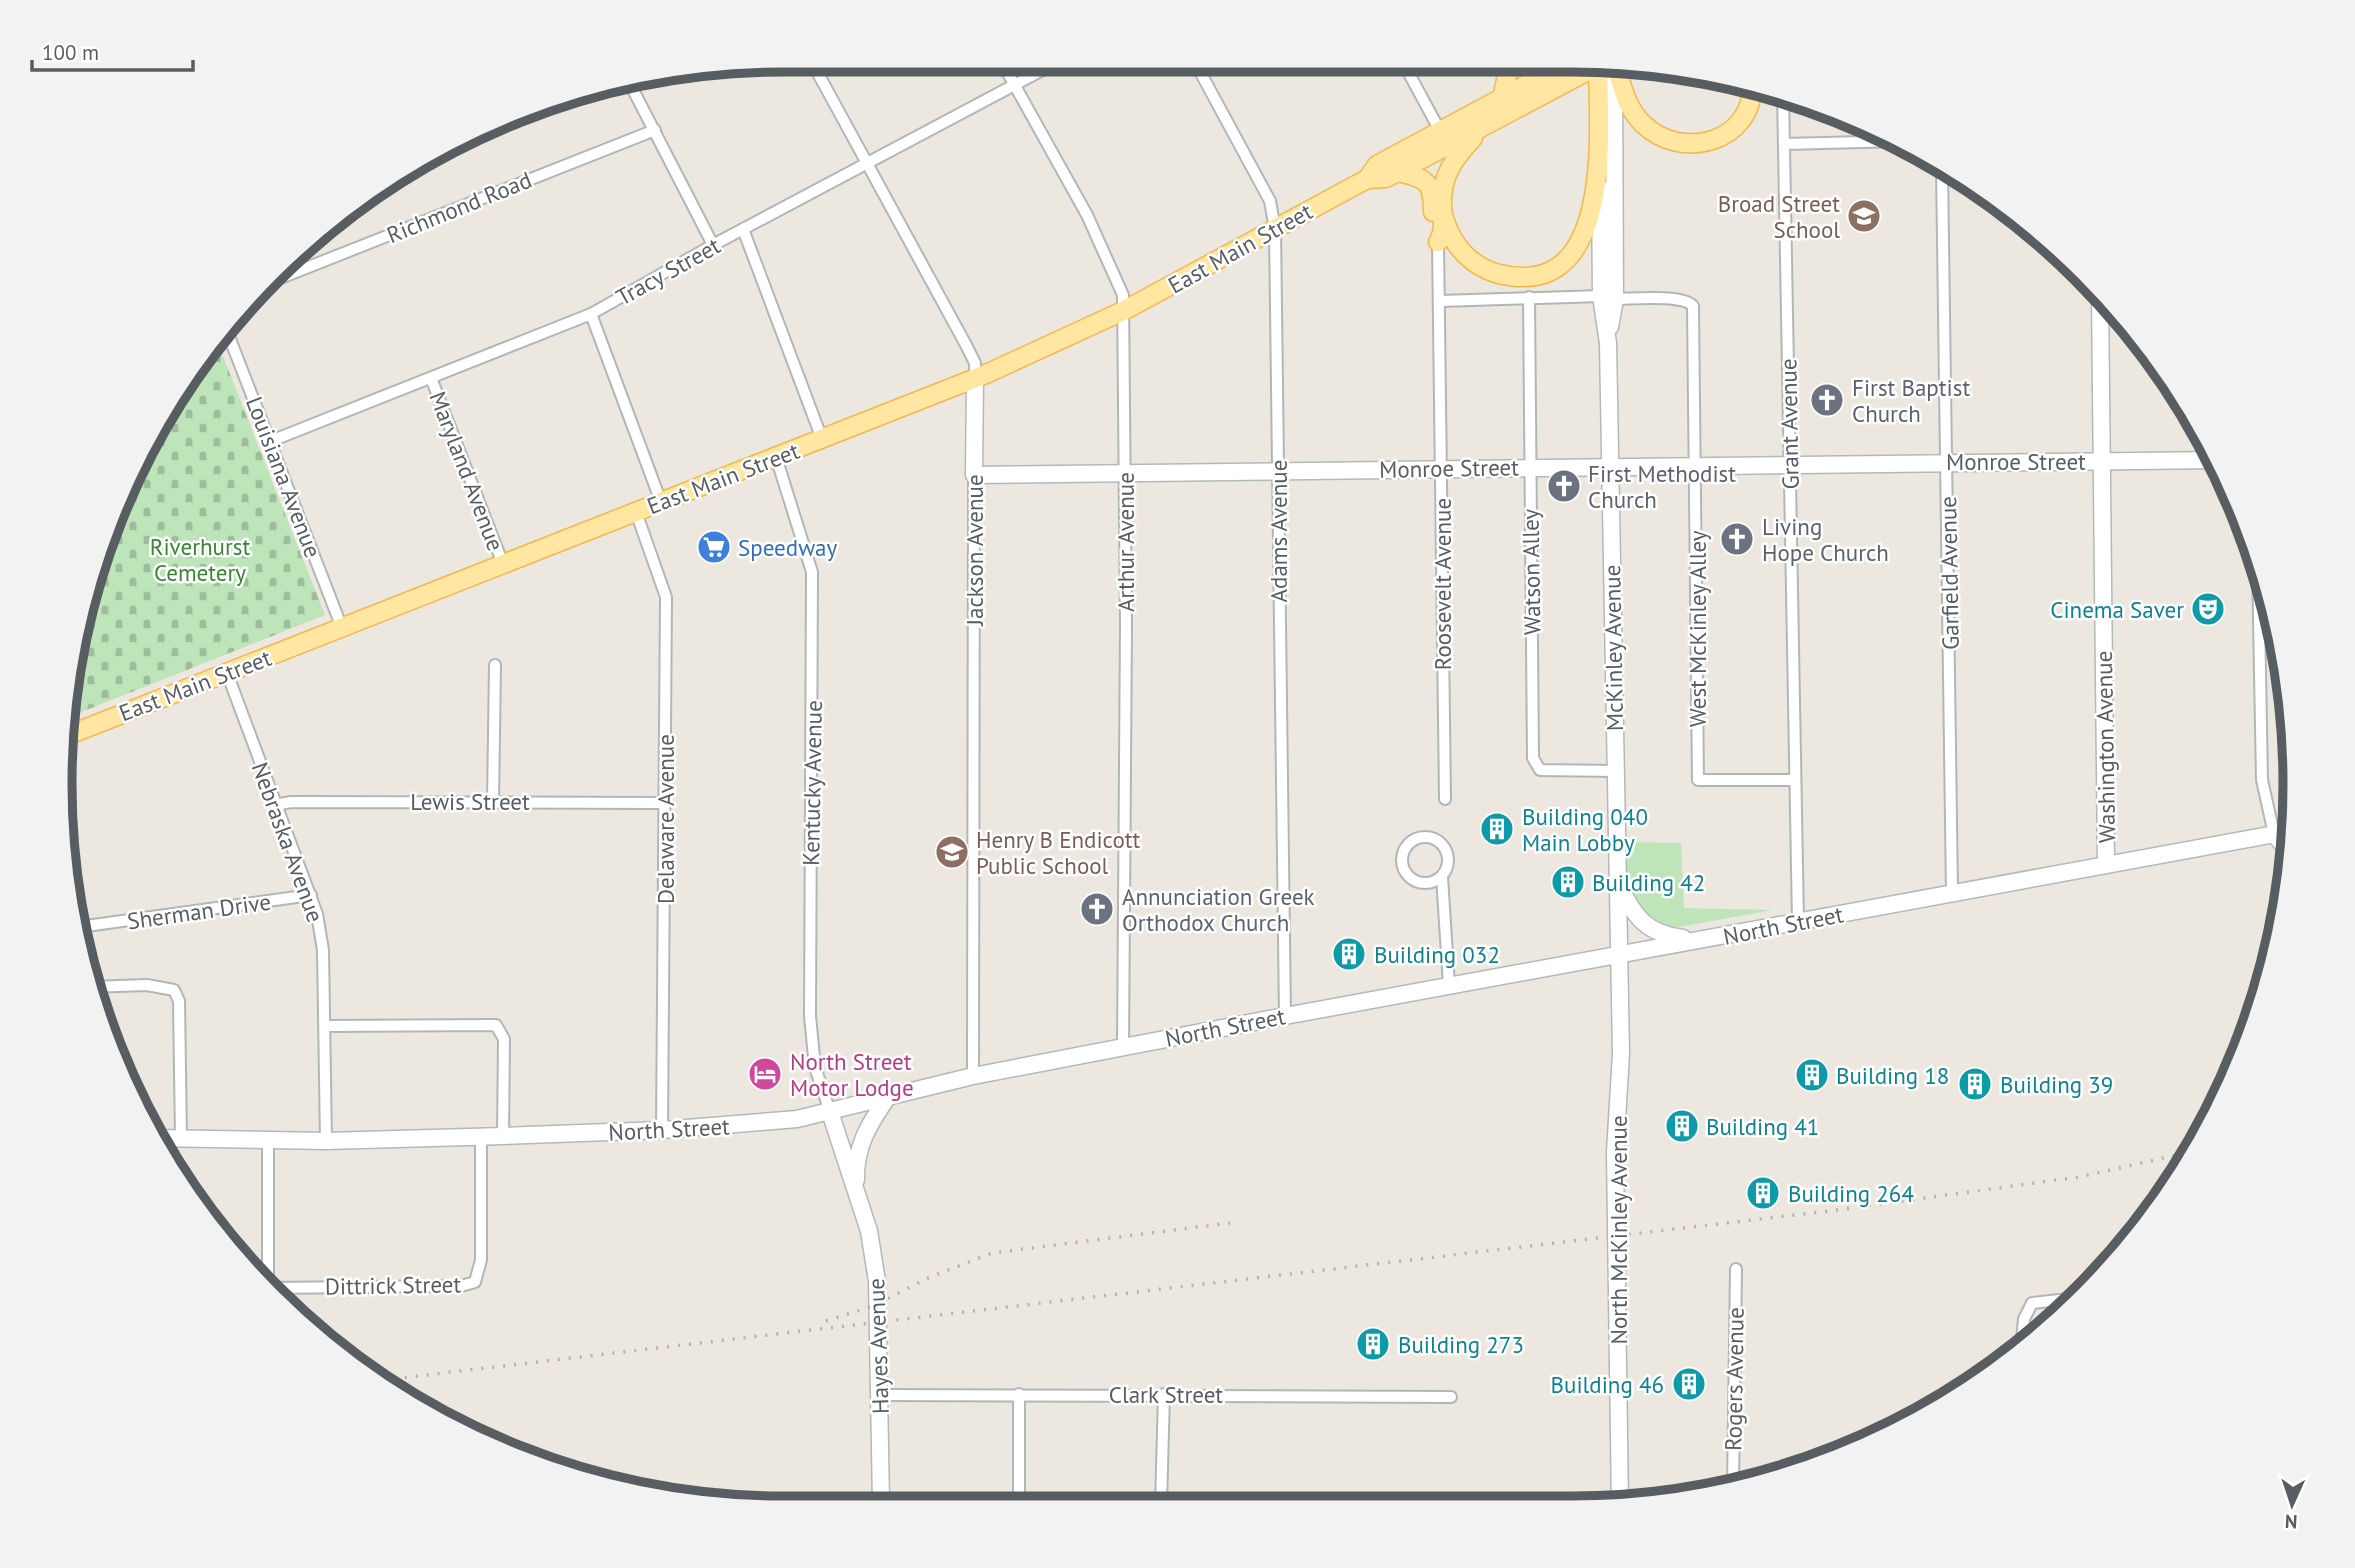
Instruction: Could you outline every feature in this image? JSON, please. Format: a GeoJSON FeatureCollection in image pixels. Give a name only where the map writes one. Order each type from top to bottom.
{"type":"FeatureCollection","features":[{"type":"Feature","properties":{"kind":"main road"},"geometry":{"type":"LineString","coordinates":[[1502,98],[1508,72]]}},
{"type":"Feature","properties":{"kind":"main road"},"geometry":{"type":"LineString","coordinates":[[1443,215],[1464,255],[1477,265],[1510,276],[1544,272],[1560,264],[1584,237],[1599,168],[1598,73]]}},
{"type":"Feature","properties":{"kind":"main road"},"geometry":{"type":"LineString","coordinates":[[1617,73],[1623,91],[1642,122],[1661,137],[1684,144],[1710,143],[1732,131],[1746,112],[1750,95]]}},
{"type":"Feature","properties":{"kind":"main road","name":"East Main Street"},"geometry":{"type":"LineString","coordinates":[[1367,179],[1386,178],[1483,128],[1564,74]]}},
{"type":"Feature","properties":{"kind":"main road","name":"East Main Street"},"geometry":{"type":"LineString","coordinates":[[73,733],[975,379],[1125,310],[1367,179],[1377,166],[1440,131],[1502,98],[1564,74]]}},
{"type":"Feature","properties":{"kind":"main road"},"geometry":{"type":"LineString","coordinates":[[1397,172],[1415,176],[1433,190],[1433,234],[1438,242],[1443,235],[1441,202],[1450,166],[1483,128]]}},
{"type":"Feature","properties":{"kind":"street","name":"Jackson Avenue"},"geometry":{"type":"LineString","coordinates":[[817,72],[975,363],[973,1076]]}},
{"type":"Feature","properties":{"kind":"street","name":"Arthur Avenue"},"geometry":{"type":"LineString","coordinates":[[1007,72],[1121,284],[1125,310],[1123,1047]]}},
{"type":"Feature","properties":{"kind":"street","name":"Tracy Street"},"geometry":{"type":"LineString","coordinates":[[271,441],[591,314],[713,245],[1039,72]]}},
{"type":"Feature","properties":{"kind":"street","name":"Adams Avenue"},"geometry":{"type":"LineString","coordinates":[[1200,72],[1270,201],[1275,229],[1285,1016]]}},
{"type":"Feature","properties":{"kind":"street"},"geometry":{"type":"LineString","coordinates":[[1408,72],[1440,131]]}},
{"type":"Feature","properties":{"kind":"street","name":"McKinley Avenue"},"geometry":{"type":"LineString","coordinates":[[1615,73],[1608,343],[1618,954]]}},
{"type":"Feature","properties":{"kind":"street"},"geometry":{"type":"LineString","coordinates":[[632,88],[713,245]]}},
{"type":"Feature","properties":{"kind":"street","name":"Grant Avenue"},"geometry":{"type":"LineString","coordinates":[[1783,105],[1793,780],[1798,922]]}},
{"type":"Feature","properties":{"kind":"street","name":"Richmond Road"},"geometry":{"type":"LineString","coordinates":[[283,277],[655,130]]}},
{"type":"Feature","properties":{"kind":"street"},"geometry":{"type":"LineString","coordinates":[[1785,144],[1878,142]]}},
{"type":"Feature","properties":{"kind":"street","name":"McKinley Avenue"},"geometry":{"type":"LineString","coordinates":[[1599,168],[1608,298]]}},
{"type":"Feature","properties":{"kind":"street","name":"Garfield Avenue"},"geometry":{"type":"LineString","coordinates":[[1942,176],[1952,893]]}},
{"type":"Feature","properties":{"kind":"street"},"geometry":{"type":"LineString","coordinates":[[743,229],[822,439]]}},
{"type":"Feature","properties":{"kind":"street","name":"Roosevelt Avenue"},"geometry":{"type":"LineString","coordinates":[[1438,242],[1445,799]]}},
{"type":"Feature","properties":{"kind":"street"},"geometry":{"type":"LineString","coordinates":[[1440,301],[1529,297],[1608,298]]}},
{"type":"Feature","properties":{"kind":"street","name":"Watson Alley"},"geometry":{"type":"LineString","coordinates":[[1529,297],[1535,765],[1540,770],[1615,771]]}},
{"type":"Feature","properties":{"kind":"street","name":"West McKinley Alley"},"geometry":{"type":"LineString","coordinates":[[1608,298],[1672,299],[1687,301],[1693,306],[1698,780],[1793,780]]}},
{"type":"Feature","properties":{"kind":"street","name":"Washington Avenue"},"geometry":{"type":"LineString","coordinates":[[2100,308],[2106,865]]}},
{"type":"Feature","properties":{"kind":"street"},"geometry":{"type":"LineString","coordinates":[[591,314],[662,502]]}},
{"type":"Feature","properties":{"kind":"street","name":"Louisiana Avenue"},"geometry":{"type":"LineString","coordinates":[[230,337],[342,628]]}},
{"type":"Feature","properties":{"kind":"street","name":"Maryland Avenue"},"geometry":{"type":"LineString","coordinates":[[431,378],[503,564]]}},
{"type":"Feature","properties":{"kind":"street","name":"Kentucky Avenue"},"geometry":{"type":"LineString","coordinates":[[776,457],[811,572],[810,1016],[815,1067],[830,1112]]}},
{"type":"Feature","properties":{"kind":"street","name":"Monroe Street"},"geometry":{"type":"LineString","coordinates":[[974,475],[1696,467],[1948,461],[2205,460]]}},
{"type":"Feature","properties":{"kind":"street","name":"Delaware Avenue"},"geometry":{"type":"LineString","coordinates":[[636,512],[666,597],[662,1130]]}},
{"type":"Feature","properties":{"kind":"street"},"geometry":{"type":"LineString","coordinates":[[2260,602],[2262,780],[2274,834],[2281,842]]}},
{"type":"Feature","properties":{"kind":"street"},"geometry":{"type":"LineString","coordinates":[[493,801],[495,665]]}},
{"type":"Feature","properties":{"kind":"street","name":"Nebraska Avenue"},"geometry":{"type":"LineString","coordinates":[[227,673],[311,895],[323,950],[327,1026],[326,1141]]}},
{"type":"Feature","properties":{"kind":"street","name":"Lewis Street"},"geometry":{"type":"LineString","coordinates":[[275,805],[291,802],[665,803]]}},
{"type":"Feature","properties":{"kind":"street","name":"North Street"},"geometry":{"type":"LineString","coordinates":[[166,1138],[326,1141],[481,1137],[662,1130],[797,1119],[973,1076],[1123,1047],[2282,833]]}},
{"type":"Feature","properties":{"kind":"street"},"geometry":{"type":"LineString","coordinates":[[1442,877],[1426,883],[1411,879],[1406,874],[1402,859],[1408,844],[1422,837],[1440,843],[1448,860],[1442,877],[1449,985]]}},
{"type":"Feature","properties":{"kind":"street"},"geometry":{"type":"LineString","coordinates":[[1617,880],[1630,909],[1642,923],[1665,936],[1703,939]]}},
{"type":"Feature","properties":{"kind":"street","name":"Sherman Drive"},"geometry":{"type":"LineString","coordinates":[[86,926],[311,895]]}},
{"type":"Feature","properties":{"kind":"street","name":"North McKinley Avenue"},"geometry":{"type":"LineString","coordinates":[[1618,954],[1621,1054],[1615,1152],[1620,1495]]}},
{"type":"Feature","properties":{"kind":"street"},"geometry":{"type":"LineString","coordinates":[[102,987],[167,987],[174,990],[179,1001],[181,1139]]}},
{"type":"Feature","properties":{"kind":"street"},"geometry":{"type":"LineString","coordinates":[[327,1026],[496,1025],[503,1039],[503,1136]]}},
{"type":"Feature","properties":{"kind":"street"},"geometry":{"type":"LineString","coordinates":[[856,1193],[858,1153],[866,1127],[887,1098]]}},
{"type":"Feature","properties":{"kind":"street","name":"Hayes Avenue"},"geometry":{"type":"LineString","coordinates":[[830,1112],[869,1231],[877,1281],[881,1496]]}},
{"type":"Feature","properties":{"kind":"street","name":"Dittrick Street"},"geometry":{"type":"LineString","coordinates":[[280,1288],[461,1286],[475,1282],[481,1260],[481,1137]]}},
{"type":"Feature","properties":{"kind":"street"},"geometry":{"type":"LineString","coordinates":[[268,1141],[268,1275]]}},
{"type":"Feature","properties":{"kind":"street","name":"Rogers Avenue"},"geometry":{"type":"LineString","coordinates":[[1733,1477],[1736,1269]]}},
{"type":"Feature","properties":{"kind":"street"},"geometry":{"type":"LineString","coordinates":[[2023,1334],[2026,1310],[2038,1301],[2063,1299]]}},
{"type":"Feature","properties":{"kind":"street"},"geometry":{"type":"LineString","coordinates":[[1019,1394],[1019,1496]]}},
{"type":"Feature","properties":{"kind":"street"},"geometry":{"type":"LineString","coordinates":[[1161,1496],[1164,1394]]}},
{"type":"Feature","properties":{"kind":"street","name":"Clark Street"},"geometry":{"type":"LineString","coordinates":[[880,1395],[1451,1397]]}},
{"type":"Feature","properties":{"kind":"green space","name":"Riverhurst Cemetery"},"geometry":{"type":"Polygon","coordinates":[[[220,349],[325,615],[75,714],[85,645],[96,600],[126,511],[167,428],[220,349]]]}},
{"type":"Feature","properties":{"kind":"green space"},"geometry":{"type":"Polygon","coordinates":[[[1627,842],[1681,843],[1684,908],[1773,910],[1662,930],[1627,903],[1627,842]]]}},
{"type":"Feature","properties":{"kind":"railway"},"geometry":{"type":"LineString","coordinates":[[393,1379],[1829,1211],[2079,1177],[2179,1155]]}},
{"type":"Feature","properties":{"kind":"railway"},"geometry":{"type":"LineString","coordinates":[[826,1321],[873,1306],[930,1277],[992,1253],[1230,1223]]}},
{"type":"Feature","properties":{"kind":"place","name":"Broad Street School"},"geometry":{"type":"Point","coordinates":[1864,216]}},
{"type":"Feature","properties":{"kind":"place","name":"First Baptist Church"},"geometry":{"type":"Point","coordinates":[1827,400]}},
{"type":"Feature","properties":{"kind":"place","name":"First Methodist Church"},"geometry":{"type":"Point","coordinates":[1564,486]}},
{"type":"Feature","properties":{"kind":"place","name":"Living Hope Church"},"geometry":{"type":"Point","coordinates":[1737,539]}},
{"type":"Feature","properties":{"kind":"place","name":"Speedway"},"geometry":{"type":"Point","coordinates":[714,547]}},
{"type":"Feature","properties":{"kind":"place","name":"Cinema Saver"},"geometry":{"type":"Point","coordinates":[2208,609]}},
{"type":"Feature","properties":{"kind":"place","name":"Building 040 Main Lobby"},"geometry":{"type":"Point","coordinates":[1497,829]}},
{"type":"Feature","properties":{"kind":"place","name":"Henry B Endicott Public School"},"geometry":{"type":"Point","coordinates":[952,852]}},
{"type":"Feature","properties":{"kind":"place","name":"Building 42"},"geometry":{"type":"Point","coordinates":[1568,882]}},
{"type":"Feature","properties":{"kind":"place","name":"Annunciation Greek Orthodox Church"},"geometry":{"type":"Point","coordinates":[1097,909]}},
{"type":"Feature","properties":{"kind":"place","name":"Building 032"},"geometry":{"type":"Point","coordinates":[1349,954]}},
{"type":"Feature","properties":{"kind":"place","name":"North Street Motor Lodge"},"geometry":{"type":"Point","coordinates":[765,1074]}},
{"type":"Feature","properties":{"kind":"place","name":"Building 18"},"geometry":{"type":"Point","coordinates":[1812,1075]}},
{"type":"Feature","properties":{"kind":"place","name":"Building 39"},"geometry":{"type":"Point","coordinates":[1975,1084]}},
{"type":"Feature","properties":{"kind":"place","name":"Building 41"},"geometry":{"type":"Point","coordinates":[1682,1126]}},
{"type":"Feature","properties":{"kind":"place","name":"Building 264"},"geometry":{"type":"Point","coordinates":[1763,1193]}},
{"type":"Feature","properties":{"kind":"place","name":"Building 273"},"geometry":{"type":"Point","coordinates":[1373,1344]}},
{"type":"Feature","properties":{"kind":"place","name":"Building 46"},"geometry":{"type":"Point","coordinates":[1689,1384]}}]}
